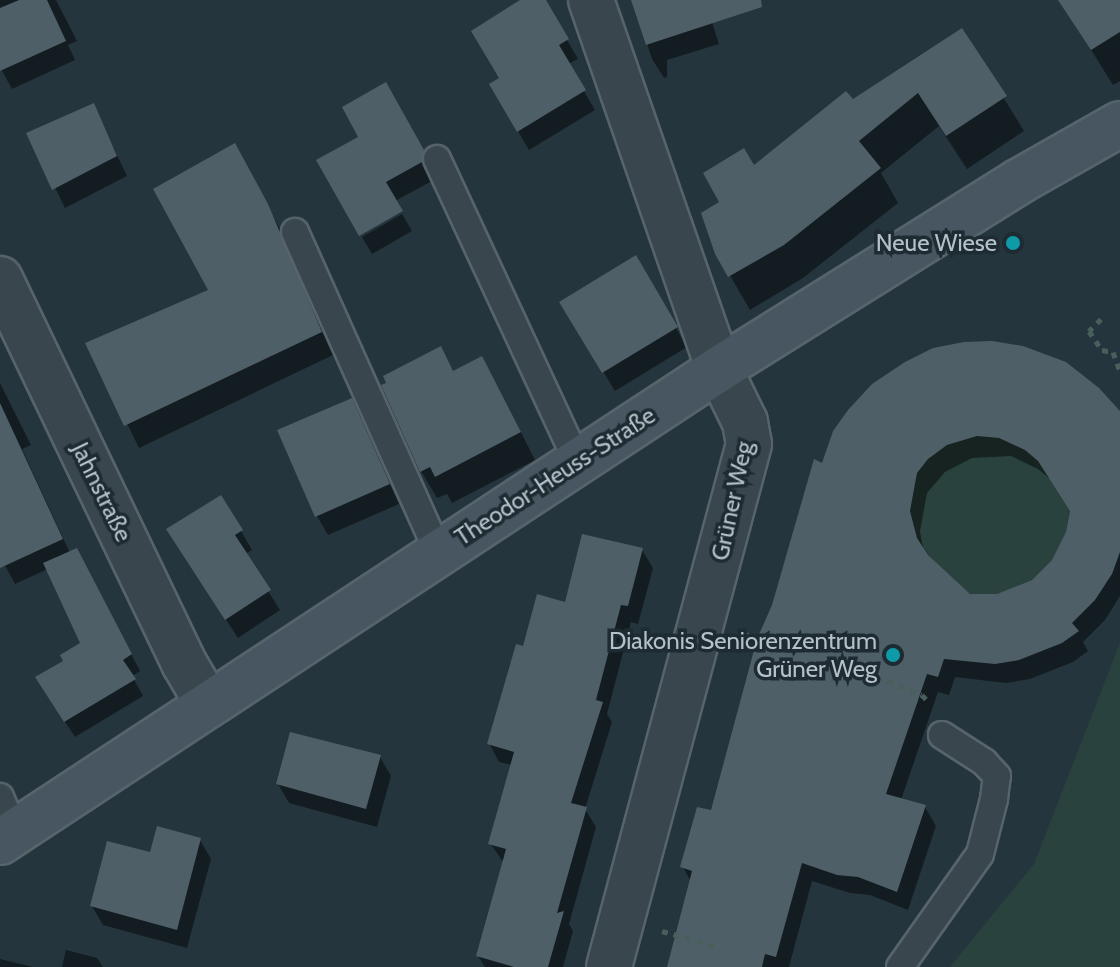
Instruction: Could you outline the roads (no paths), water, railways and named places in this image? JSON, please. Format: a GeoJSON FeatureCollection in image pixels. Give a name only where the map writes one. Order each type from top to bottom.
{"type":"FeatureCollection","features":[{"type":"Feature","properties":{"kind":"main road","name":"Theodor-Heuss-Straße"},"geometry":{"type":"LineString","coordinates":[[5,824],[208,704],[719,369],[1018,182],[1120,124]]}},
{"type":"Feature","properties":{"kind":"street","name":"Grüner Weg"},"geometry":{"type":"LineString","coordinates":[[591,0],[719,369],[739,408],[749,444],[609,967]]}},
{"type":"Feature","properties":{"kind":"street","name":"Jahnstraße"},"geometry":{"type":"LineString","coordinates":[[0,279],[184,663],[208,704]]}},
{"type":"Feature","properties":{"kind":"lane"},"geometry":{"type":"LineString","coordinates":[[437,159],[577,461]]}},
{"type":"Feature","properties":{"kind":"lane"},"geometry":{"type":"LineString","coordinates":[[295,232],[438,552]]}},
{"type":"Feature","properties":{"kind":"lane"},"geometry":{"type":"LineString","coordinates":[[900,967],[980,854],[994,799],[997,776],[984,762],[942,735]]}},
{"type":"Feature","properties":{"kind":"place","name":"Neue Wiese"},"geometry":{"type":"Point","coordinates":[1013,243]}},
{"type":"Feature","properties":{"kind":"place","name":"Diakonis Seniorenzentrum Grüner Weg"},"geometry":{"type":"Point","coordinates":[893,655]}}]}
